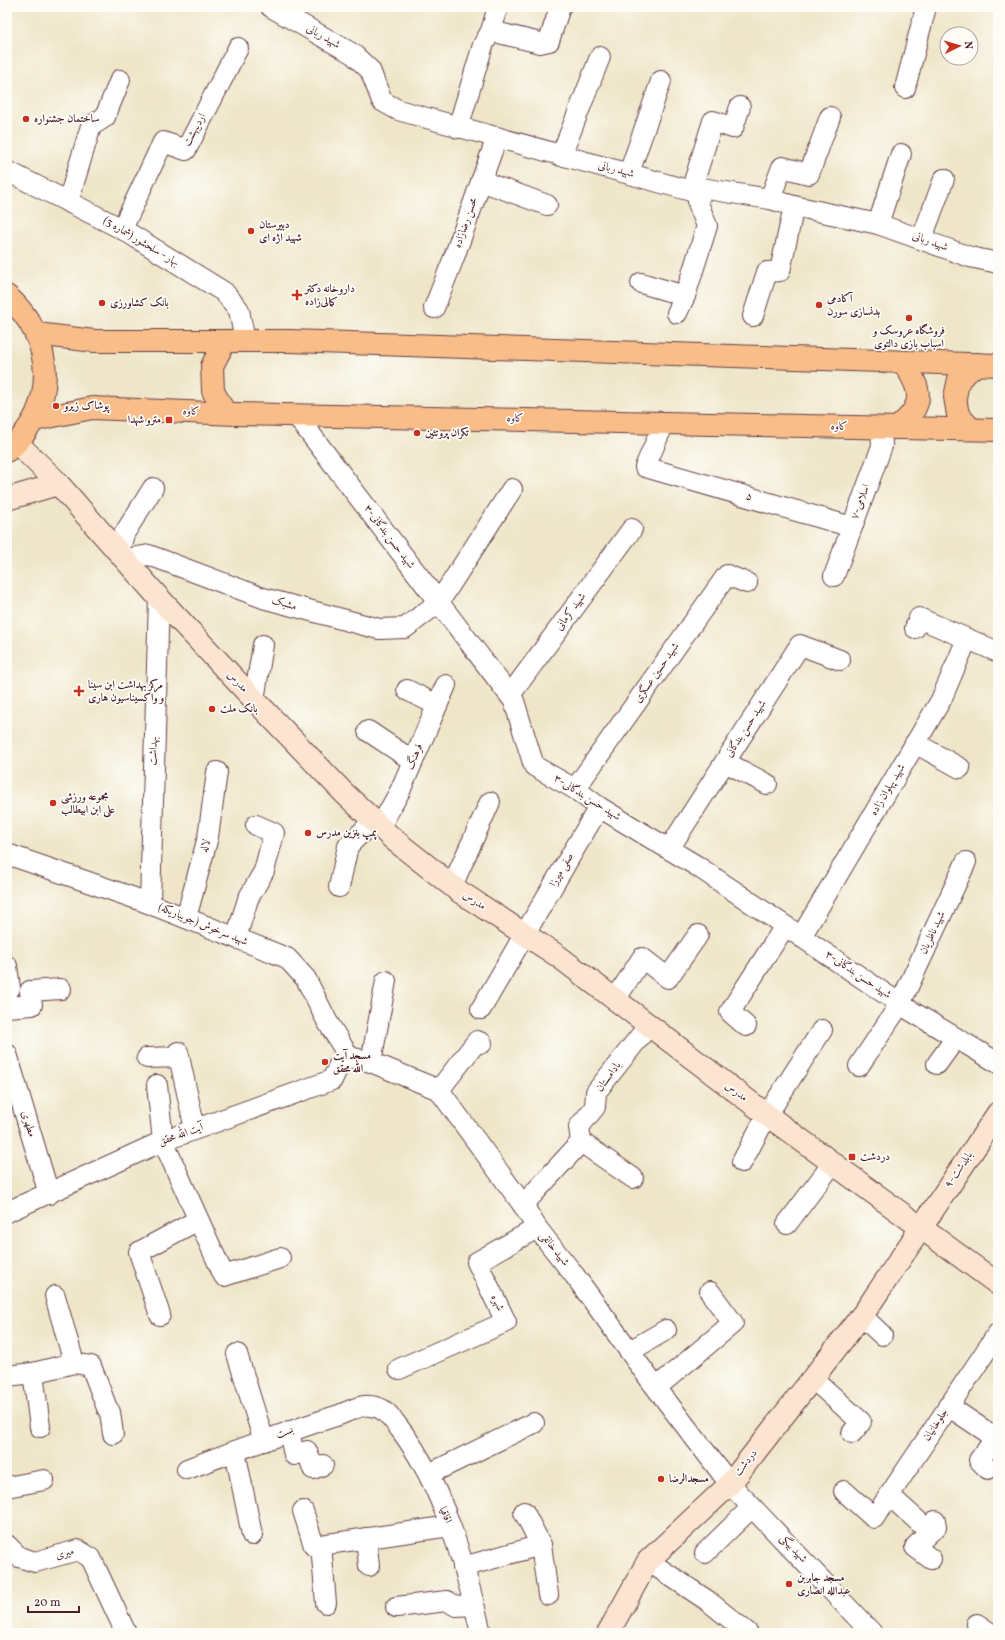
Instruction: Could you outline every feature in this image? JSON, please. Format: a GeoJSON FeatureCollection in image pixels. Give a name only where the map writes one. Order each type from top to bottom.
{"type":"FeatureCollection","features":[{"type":"Feature","properties":{"kind":"main road"},"geometry":{"type":"LineString","coordinates":[[7,296],[22,309],[37,334],[45,362],[44,392],[34,420],[12,447]]}},
{"type":"Feature","properties":{"kind":"main road"},"geometry":{"type":"LineString","coordinates":[[37,334],[94,341],[290,341],[998,365]]}},
{"type":"Feature","properties":{"kind":"main road"},"geometry":{"type":"LineString","coordinates":[[225,413],[213,391],[212,366],[235,341]]}},
{"type":"Feature","properties":{"kind":"main road"},"geometry":{"type":"LineString","coordinates":[[889,428],[911,417],[916,407],[918,391],[915,380],[903,362]]}},
{"type":"Feature","properties":{"kind":"main road"},"geometry":{"type":"LineString","coordinates":[[971,429],[958,415],[955,397],[959,379],[977,364]]}},
{"type":"Feature","properties":{"kind":"main road","name":"کاوه"},"geometry":{"type":"LineString","coordinates":[[34,420],[92,408],[296,415],[998,430]]}},
{"type":"Feature","properties":{"kind":"main road","name":"مدرس"},"geometry":{"type":"LineString","coordinates":[[12,447],[58,484],[159,598],[254,700],[344,793],[377,824],[452,886],[558,956],[768,1115],[998,1284]]}},
{"type":"Feature","properties":{"kind":"main road"},"geometry":{"type":"LineString","coordinates":[[7,499],[58,484]]}},
{"type":"Feature","properties":{"kind":"main road","name":"۹-بابلدشت"},"geometry":{"type":"LineString","coordinates":[[920,1227],[995,1123]]}},
{"type":"Feature","properties":{"kind":"main road","name":"دردشت"},"geometry":{"type":"LineString","coordinates":[[608,1633],[648,1561],[730,1484],[862,1316],[920,1227]]}},
{"type":"Feature","properties":{"kind":"street","name":"شهید ربانی"},"geometry":{"type":"LineString","coordinates":[[271,7],[353,54],[370,70],[382,101],[398,110],[562,156],[696,189],[770,199],[794,206],[878,224],[922,238],[970,257],[998,263]]}},
{"type":"Feature","properties":{"kind":"street"},"geometry":{"type":"LineString","coordinates":[[458,128],[483,45],[491,31],[498,7]]}},
{"type":"Feature","properties":{"kind":"street"},"geometry":{"type":"LineString","coordinates":[[491,31],[540,43],[549,40],[560,7]]}},
{"type":"Feature","properties":{"kind":"street"},"geometry":{"type":"LineString","coordinates":[[905,88],[926,7]]}},
{"type":"Feature","properties":{"kind":"street","name":"اردیبهشت"},"geometry":{"type":"LineString","coordinates":[[122,228],[163,142],[186,150],[238,48]]}},
{"type":"Feature","properties":{"kind":"street"},"geometry":{"type":"LineString","coordinates":[[562,156],[600,57]]}},
{"type":"Feature","properties":{"kind":"street"},"geometry":{"type":"LineString","coordinates":[[68,202],[91,126],[105,117],[120,80]]}},
{"type":"Feature","properties":{"kind":"street"},"geometry":{"type":"LineString","coordinates":[[629,173],[661,81]]}},
{"type":"Feature","properties":{"kind":"street"},"geometry":{"type":"LineString","coordinates":[[641,283],[681,304],[706,226],[698,203],[696,189],[713,121],[733,128],[740,107]]}},
{"type":"Feature","properties":{"kind":"street"},"geometry":{"type":"LineString","coordinates":[[770,199],[782,167],[809,174],[830,117]]}},
{"type":"Feature","properties":{"kind":"street","name":"محسن رضازاده"},"geometry":{"type":"LineString","coordinates":[[434,308],[453,260],[497,137]]}},
{"type":"Feature","properties":{"kind":"street"},"geometry":{"type":"LineString","coordinates":[[878,224],[901,154]]}},
{"type":"Feature","properties":{"kind":"street","name":"بهار - سلحشور (شماره 3)"},"geometry":{"type":"LineString","coordinates":[[7,171],[122,228],[224,292],[239,310],[235,341]]}},
{"type":"Feature","properties":{"kind":"street"},"geometry":{"type":"LineString","coordinates":[[922,238],[944,179]]}},
{"type":"Feature","properties":{"kind":"street"},"geometry":{"type":"LineString","coordinates":[[481,181],[547,205]]}},
{"type":"Feature","properties":{"kind":"street"},"geometry":{"type":"LineString","coordinates":[[753,316],[767,272],[780,271],[794,206]]}},
{"type":"Feature","properties":{"kind":"street","name":"۳-شهید حسن بندگانی"},"geometry":{"type":"LineString","coordinates":[[296,415],[510,695],[514,701],[534,766],[575,789],[599,807],[669,849],[900,1004],[998,1063]]}},
{"type":"Feature","properties":{"kind":"street","name":"۵"},"geometry":{"type":"LineString","coordinates":[[664,423],[645,467],[852,527]]}},
{"type":"Feature","properties":{"kind":"street","name":"۷-اسلامی"},"geometry":{"type":"LineString","coordinates":[[834,576],[852,527],[858,485],[882,446],[889,428]]}},
{"type":"Feature","properties":{"kind":"street"},"geometry":{"type":"LineString","coordinates":[[122,556],[124,534],[153,488]]}},
{"type":"Feature","properties":{"kind":"street","name":"مشبک"},"geometry":{"type":"LineString","coordinates":[[122,556],[149,555],[263,598],[379,629],[406,628],[439,602],[512,489]]}},
{"type":"Feature","properties":{"kind":"street","name":"شهید کرمانی"},"geometry":{"type":"LineString","coordinates":[[510,695],[632,529]]}},
{"type":"Feature","properties":{"kind":"street","name":"شهید حسین عسگری"},"geometry":{"type":"LineString","coordinates":[[575,789],[727,575],[747,583]]}},
{"type":"Feature","properties":{"kind":"street","name":"بهداشت"},"geometry":{"type":"LineString","coordinates":[[150,904],[159,598]]}},
{"type":"Feature","properties":{"kind":"street"},"geometry":{"type":"LineString","coordinates":[[915,628],[919,618],[998,652]]}},
{"type":"Feature","properties":{"kind":"street","name":"شهید پهلوان زاده"},"geometry":{"type":"LineString","coordinates":[[801,937],[941,700],[966,638]]}},
{"type":"Feature","properties":{"kind":"street"},"geometry":{"type":"LineString","coordinates":[[254,700],[263,645]]}},
{"type":"Feature","properties":{"kind":"street","name":"شهید حسن بندگانی"},"geometry":{"type":"LineString","coordinates":[[669,849],[800,645],[840,660]]}},
{"type":"Feature","properties":{"kind":"street","name":"فرهنگ"},"geometry":{"type":"LineString","coordinates":[[339,887],[348,846],[377,824],[400,791],[446,685]]}},
{"type":"Feature","properties":{"kind":"street"},"geometry":{"type":"LineString","coordinates":[[407,690],[437,706]]}},
{"type":"Feature","properties":{"kind":"street"},"geometry":{"type":"LineString","coordinates":[[367,732],[413,761]]}},
{"type":"Feature","properties":{"kind":"street"},"geometry":{"type":"LineString","coordinates":[[915,743],[960,768]]}},
{"type":"Feature","properties":{"kind":"street"},"geometry":{"type":"LineString","coordinates":[[725,762],[767,784]]}},
{"type":"Feature","properties":{"kind":"street","name":"لاله"},"geometry":{"type":"LineString","coordinates":[[186,918],[208,837],[216,772]]}},
{"type":"Feature","properties":{"kind":"street"},"geometry":{"type":"LineString","coordinates":[[452,886],[490,802]]}},
{"type":"Feature","properties":{"kind":"street","name":"صفی میرزا"},"geometry":{"type":"LineString","coordinates":[[481,1009],[599,807]]}},
{"type":"Feature","properties":{"kind":"street"},"geometry":{"type":"LineString","coordinates":[[236,938],[248,899],[264,871],[274,833],[256,824]]}},
{"type":"Feature","properties":{"kind":"street","name":"شهید سرخوش (جویباریکه)"},"geometry":{"type":"LineString","coordinates":[[7,854],[150,904],[287,958],[306,979],[327,1022],[349,1058]]}},
{"type":"Feature","properties":{"kind":"street","name":"شهید ناظریان"},"geometry":{"type":"LineString","coordinates":[[859,1066],[900,1004],[966,862]]}},
{"type":"Feature","properties":{"kind":"street"},"geometry":{"type":"LineString","coordinates":[[746,1026],[730,1012],[785,926]]}},
{"type":"Feature","properties":{"kind":"street"},"geometry":{"type":"LineString","coordinates":[[615,1000],[642,958],[668,978],[698,935]]}},
{"type":"Feature","properties":{"kind":"street"},"geometry":{"type":"LineString","coordinates":[[7,966],[10,988],[7,989]]}},
{"type":"Feature","properties":{"kind":"street"},"geometry":{"type":"LineString","coordinates":[[371,1062],[386,981]]}},
{"type":"Feature","properties":{"kind":"street"},"geometry":{"type":"LineString","coordinates":[[7,1007],[32,1005],[30,991],[61,989]]}},
{"type":"Feature","properties":{"kind":"street","name":"بادامستان"},"geometry":{"type":"LineString","coordinates":[[581,1142],[579,1127],[595,1107],[596,1092],[649,1025]]}},
{"type":"Feature","properties":{"kind":"street"},"geometry":{"type":"LineString","coordinates":[[742,1162],[768,1115],[822,1030]]}},
{"type":"Feature","properties":{"kind":"street"},"geometry":{"type":"LineString","coordinates":[[937,1064],[956,1038]]}},
{"type":"Feature","properties":{"kind":"street"},"geometry":{"type":"LineString","coordinates":[[349,1058],[371,1062],[439,1090],[477,1041],[482,1043]]}},
{"type":"Feature","properties":{"kind":"street","name":"مطهری"},"geometry":{"type":"LineString","coordinates":[[7,1054],[49,1194]]}},
{"type":"Feature","properties":{"kind":"street"},"geometry":{"type":"LineString","coordinates":[[147,1058],[178,1054],[185,1077],[195,1129]]}},
{"type":"Feature","properties":{"kind":"street","name":"آیت الله محقق"},"geometry":{"type":"LineString","coordinates":[[7,1212],[163,1141],[332,1080],[339,1065],[349,1058]]}},
{"type":"Feature","properties":{"kind":"street"},"geometry":{"type":"LineString","coordinates":[[157,1085],[163,1141],[224,1276],[280,1258]]}},
{"type":"Feature","properties":{"kind":"street","name":"شهید خالقی"},"geometry":{"type":"LineString","coordinates":[[439,1090],[523,1206],[537,1228],[575,1276],[730,1484]]}},
{"type":"Feature","properties":{"kind":"street"},"geometry":{"type":"LineString","coordinates":[[523,1206],[581,1142],[633,1178]]}},
{"type":"Feature","properties":{"kind":"street"},"geometry":{"type":"LineString","coordinates":[[787,1224],[833,1163]]}},
{"type":"Feature","properties":{"kind":"street"},"geometry":{"type":"LineString","coordinates":[[160,1315],[139,1252],[198,1220]]}},
{"type":"Feature","properties":{"kind":"street","name":"شهره"},"geometry":{"type":"LineString","coordinates":[[399,1369],[506,1322],[477,1262],[537,1228]]}},
{"type":"Feature","properties":{"kind":"street"},"geometry":{"type":"LineString","coordinates":[[657,1387],[733,1323],[710,1292]]}},
{"type":"Feature","properties":{"kind":"street"},"geometry":{"type":"LineString","coordinates":[[55,1296],[74,1363]]}},
{"type":"Feature","properties":{"kind":"street"},"geometry":{"type":"LineString","coordinates":[[862,1316],[882,1335]]}},
{"type":"Feature","properties":{"kind":"street"},"geometry":{"type":"LineString","coordinates":[[630,1351],[666,1330]]}},
{"type":"Feature","properties":{"kind":"street","name":"جلوخانیان"},"geometry":{"type":"LineString","coordinates":[[844,1491],[874,1518],[998,1333]]}},
{"type":"Feature","properties":{"kind":"street"},"geometry":{"type":"LineString","coordinates":[[236,1354],[264,1441]]}},
{"type":"Feature","properties":{"kind":"street"},"geometry":{"type":"LineString","coordinates":[[7,1376],[33,1373],[74,1363],[91,1366],[107,1408],[110,1412],[113,1434]]}},
{"type":"Feature","properties":{"kind":"street"},"geometry":{"type":"LineString","coordinates":[[33,1373],[40,1427]]}},
{"type":"Feature","properties":{"kind":"street"},"geometry":{"type":"LineString","coordinates":[[812,1378],[861,1422],[852,1432]]}},
{"type":"Feature","properties":{"kind":"street","name":"بست"},"geometry":{"type":"LineString","coordinates":[[187,1469],[369,1405],[385,1409]]}},
{"type":"Feature","properties":{"kind":"street"},"geometry":{"type":"LineString","coordinates":[[948,1406],[996,1438],[979,1460],[988,1469]]}},
{"type":"Feature","properties":{"kind":"street","name":"اقاقیا"},"geometry":{"type":"LineString","coordinates":[[385,1409],[407,1438],[429,1474],[450,1526],[481,1633]]}},
{"type":"Feature","properties":{"kind":"street"},"geometry":{"type":"LineString","coordinates":[[429,1474],[534,1423]]}},
{"type":"Feature","properties":{"kind":"street"},"geometry":{"type":"LineString","coordinates":[[289,1432],[294,1455],[307,1451],[313,1469],[323,1465]]}},
{"type":"Feature","properties":{"kind":"street"},"geometry":{"type":"LineString","coordinates":[[235,1451],[252,1535]]}},
{"type":"Feature","properties":{"kind":"street"},"geometry":{"type":"LineString","coordinates":[[7,1487],[44,1480]]}},
{"type":"Feature","properties":{"kind":"street","name":"شهید بیگی"},"geometry":{"type":"LineString","coordinates":[[730,1484],[872,1633]]}},
{"type":"Feature","properties":{"kind":"street"},"geometry":{"type":"LineString","coordinates":[[890,1496],[933,1527],[915,1547],[931,1559]]}},
{"type":"Feature","properties":{"kind":"street"},"geometry":{"type":"LineString","coordinates":[[705,1553],[752,1507]]}},
{"type":"Feature","properties":{"kind":"street"},"geometry":{"type":"LineString","coordinates":[[303,1511],[314,1546],[329,1538],[366,1538],[450,1526]]}},
{"type":"Feature","properties":{"kind":"street"},"geometry":{"type":"LineString","coordinates":[[524,1512],[542,1545],[548,1595]]}},
{"type":"Feature","properties":{"kind":"street"},"geometry":{"type":"LineString","coordinates":[[326,1603],[329,1538]]}},
{"type":"Feature","properties":{"kind":"street"},"geometry":{"type":"LineString","coordinates":[[366,1538],[369,1566]]}},
{"type":"Feature","properties":{"kind":"street","name":"میری"},"geometry":{"type":"LineString","coordinates":[[7,1545],[19,1557],[35,1562],[78,1550],[91,1558],[126,1633]]}},
{"type":"Feature","properties":{"kind":"street"},"geometry":{"type":"LineString","coordinates":[[463,1567],[542,1545]]}},
{"type":"Feature","properties":{"kind":"street"},"geometry":{"type":"LineString","coordinates":[[648,1561],[708,1601],[748,1633]]}},
{"type":"Feature","properties":{"kind":"street"},"geometry":{"type":"LineString","coordinates":[[396,1607],[447,1601],[456,1606],[474,1605]]}},
{"type":"Feature","properties":{"kind":"place","name":"ساختمان جشنواره"},"geometry":{"type":"Point","coordinates":[26,119]}},
{"type":"Feature","properties":{"kind":"place","name":"دبیرستان شهید اژه ای"},"geometry":{"type":"Point","coordinates":[251,231]}},
{"type":"Feature","properties":{"kind":"place","name":"داروخانه دکتر کمالی‌زاده"},"geometry":{"type":"Point","coordinates":[297,295]}},
{"type":"Feature","properties":{"kind":"place","name":"بانک کشاورزی"},"geometry":{"type":"Point","coordinates":[102,303]}},
{"type":"Feature","properties":{"kind":"place","name":"آکادمی بدنسازی سورن"},"geometry":{"type":"Point","coordinates":[819,305]}},
{"type":"Feature","properties":{"kind":"place","name":"فروشگاه عروسک و اسباب بازی دالتوی"},"geometry":{"type":"Point","coordinates":[909,318]}},
{"type":"Feature","properties":{"kind":"place","name":"پوشاک زیرو"},"geometry":{"type":"Point","coordinates":[56,406]}},
{"type":"Feature","properties":{"kind":"place","name":"مترو شهدا"},"geometry":{"type":"Point","coordinates":[169,420]}},
{"type":"Feature","properties":{"kind":"place","name":"تکران پروتئین"},"geometry":{"type":"Point","coordinates":[417,433]}},
{"type":"Feature","properties":{"kind":"place","name":"مرکز بهداشت ابن سینا و واکسیناسیون هاری"},"geometry":{"type":"Point","coordinates":[79,691]}},
{"type":"Feature","properties":{"kind":"place","name":"بانک ملت"},"geometry":{"type":"Point","coordinates":[212,709]}},
{"type":"Feature","properties":{"kind":"place","name":"مجموعه ورزشی علی ابن ابیطالب"},"geometry":{"type":"Point","coordinates":[53,803]}},
{"type":"Feature","properties":{"kind":"place","name":"پمپ بنزین مدرس"},"geometry":{"type":"Point","coordinates":[308,833]}},
{"type":"Feature","properties":{"kind":"place","name":"مسجد آیت الله محقق"},"geometry":{"type":"Point","coordinates":[325,1062]}},
{"type":"Feature","properties":{"kind":"place","name":"دردشت"},"geometry":{"type":"Point","coordinates":[852,1157]}},
{"type":"Feature","properties":{"kind":"place","name":"مسجدالرضا"},"geometry":{"type":"Point","coordinates":[661,1479]}},
{"type":"Feature","properties":{"kind":"place","name":"مسجد جابربن عبدالله انصاری"},"geometry":{"type":"Point","coordinates":[789,1584]}}]}
